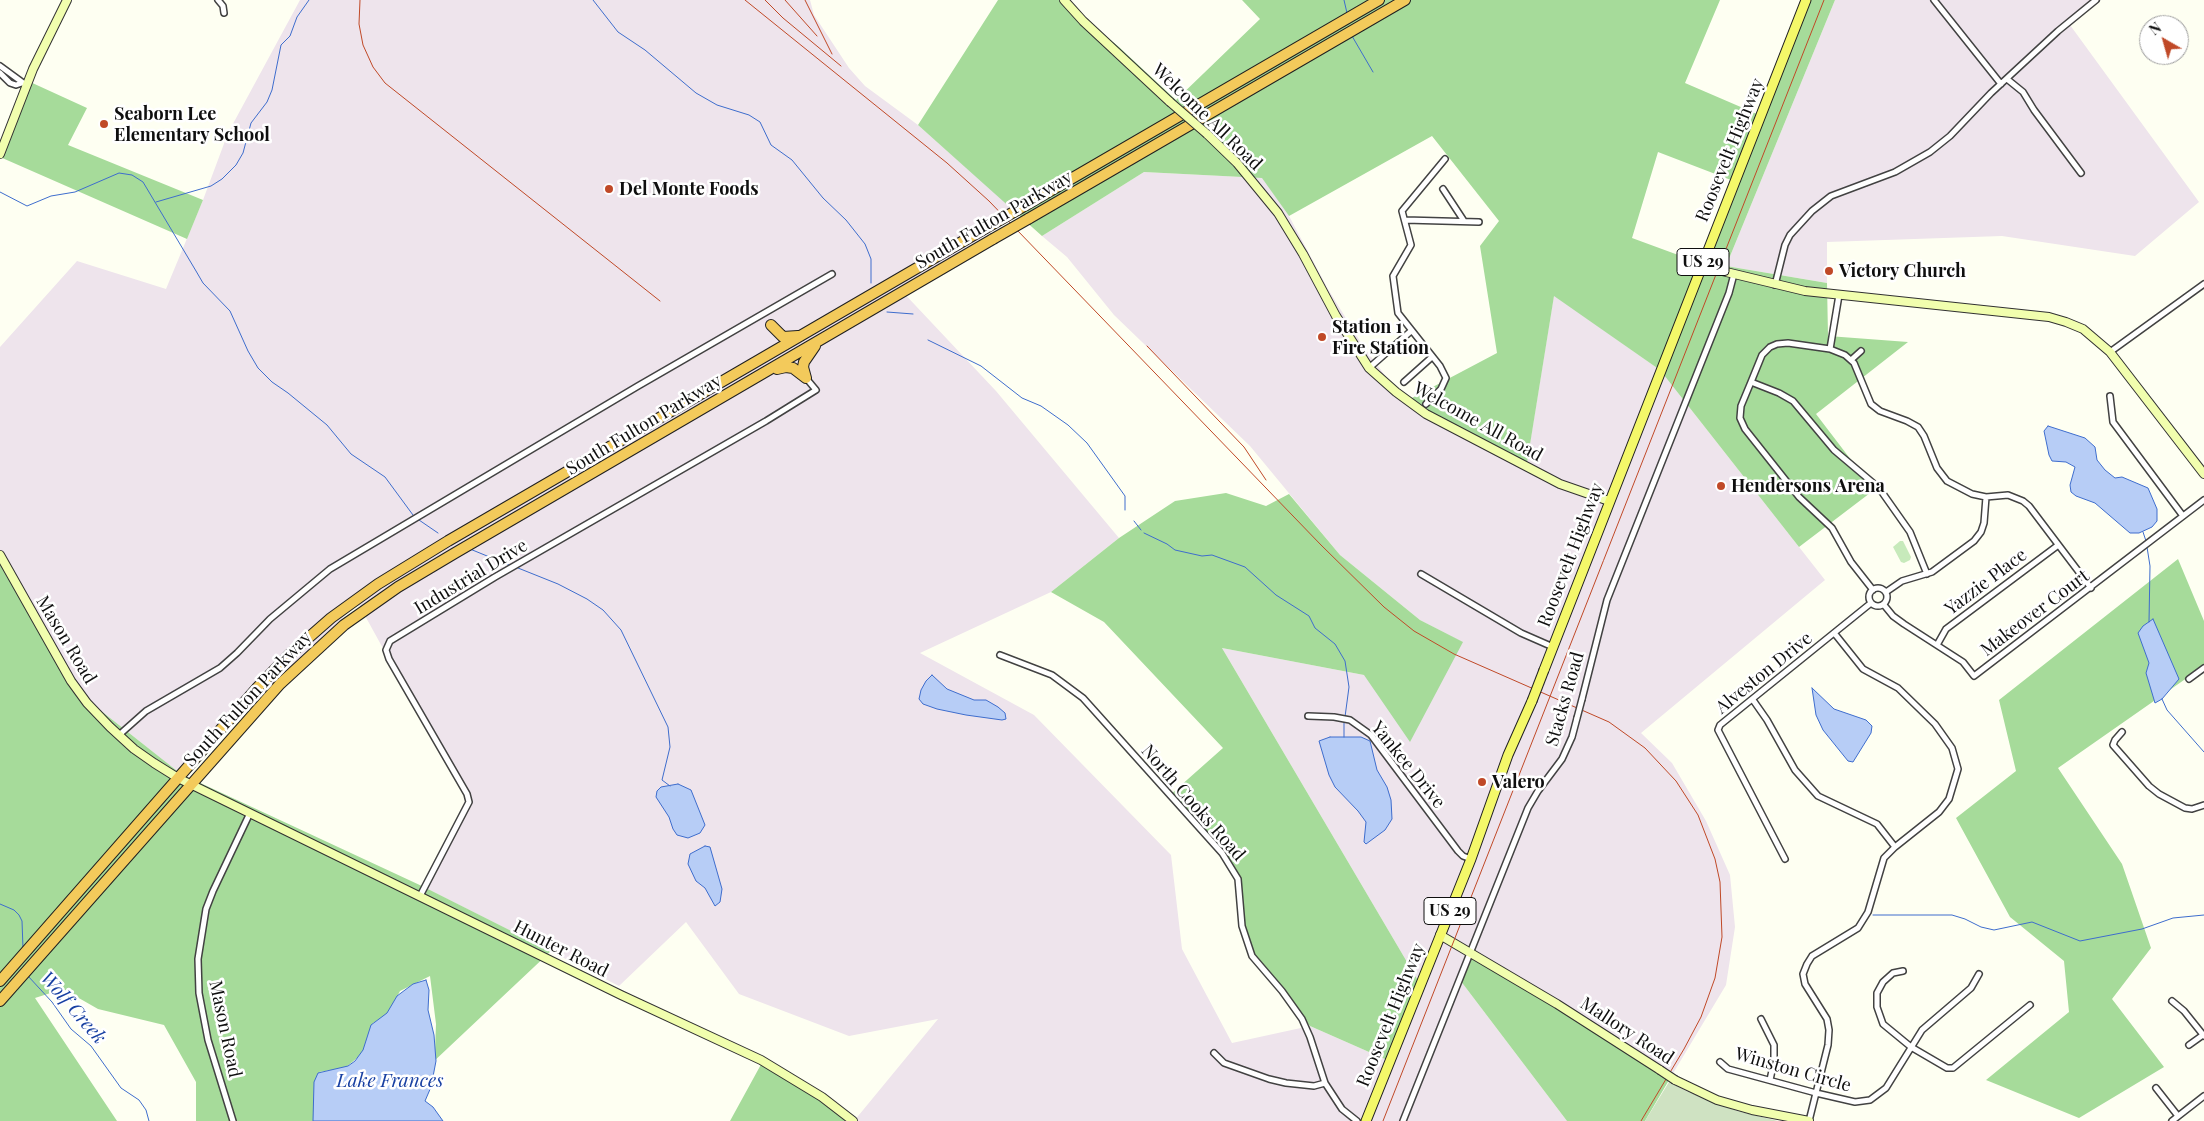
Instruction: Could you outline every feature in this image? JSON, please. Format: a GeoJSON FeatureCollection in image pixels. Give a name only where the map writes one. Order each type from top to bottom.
{"type":"FeatureCollection","features":[{"type":"Feature","properties":{"kind":"highway","name":"South Fulton Parkway"},"geometry":{"type":"LineString","coordinates":[[0,981],[283,660],[353,601],[448,541],[1379,0]]}},
{"type":"Feature","properties":{"kind":"highway","name":"South Fulton Parkway"},"geometry":{"type":"LineString","coordinates":[[0,1001],[280,684],[312,652],[365,609],[460,550],[1405,0]]}},
{"type":"Feature","properties":{"kind":"highway"},"geometry":{"type":"LineString","coordinates":[[771,326],[786,337],[802,335]]}},
{"type":"Feature","properties":{"kind":"highway"},"geometry":{"type":"LineString","coordinates":[[767,356],[775,343],[771,326]]}},
{"type":"Feature","properties":{"kind":"highway"},"geometry":{"type":"LineString","coordinates":[[806,378],[803,367],[805,358],[825,338]]}},
{"type":"Feature","properties":{"kind":"highway"},"geometry":{"type":"LineString","coordinates":[[755,378],[781,368],[790,367],[806,378]]}},
{"type":"Feature","properties":{"kind":"main road","name":"Roosevelt Highway"},"geometry":{"type":"LineString","coordinates":[[1366,1121],[1471,859],[1508,755],[1532,701],[1806,0]]}},
{"type":"Feature","properties":{"kind":"street"},"geometry":{"type":"LineString","coordinates":[[0,154],[24,84],[67,0]]}},
{"type":"Feature","properties":{"kind":"street"},"geometry":{"type":"LineString","coordinates":[[218,0],[223,6],[224,13]]}},
{"type":"Feature","properties":{"kind":"street","name":"Welcome All Road"},"geometry":{"type":"LineString","coordinates":[[1064,0],[1083,21],[1237,163],[1278,214],[1298,246],[1336,316],[1369,368],[1402,397],[1426,414],[1560,484],[1609,501]]}},
{"type":"Feature","properties":{"kind":"street"},"geometry":{"type":"LineString","coordinates":[[1934,0],[2001,84]]}},
{"type":"Feature","properties":{"kind":"street"},"geometry":{"type":"LineString","coordinates":[[1775,285],[1785,245],[1802,220],[1831,196],[1895,172],[1930,152],[1950,136],[2001,84],[2058,31],[2096,0]]}},
{"type":"Feature","properties":{"kind":"street"},"geometry":{"type":"LineString","coordinates":[[0,66],[24,84]]}},
{"type":"Feature","properties":{"kind":"street"},"geometry":{"type":"LineString","coordinates":[[0,72],[10,83],[16,85],[24,84]]}},
{"type":"Feature","properties":{"kind":"street"},"geometry":{"type":"LineString","coordinates":[[2007,80],[2022,92],[2081,173]]}},
{"type":"Feature","properties":{"kind":"street"},"geometry":{"type":"LineString","coordinates":[[1426,404],[1441,390],[1446,378],[1443,371],[1398,313],[1393,276],[1411,245],[1402,211],[1445,160]]}},
{"type":"Feature","properties":{"kind":"street"},"geometry":{"type":"LineString","coordinates":[[1443,189],[1464,221]]}},
{"type":"Feature","properties":{"kind":"street"},"geometry":{"type":"LineString","coordinates":[[1405,220],[1479,222]]}},
{"type":"Feature","properties":{"kind":"street"},"geometry":{"type":"LineString","coordinates":[[1702,264],[1775,285],[1839,295],[2049,317],[2083,329],[2110,352],[2204,474]]}},
{"type":"Feature","properties":{"kind":"street"},"geometry":{"type":"LineString","coordinates":[[119,735],[146,711],[220,668],[277,612],[330,569],[832,274]]}},
{"type":"Feature","properties":{"kind":"street","name":"Stacks Road"},"geometry":{"type":"LineString","coordinates":[[1403,1121],[1472,953],[1528,808],[1562,759],[1572,737],[1607,600],[1729,292],[1734,274]]}},
{"type":"Feature","properties":{"kind":"street"},"geometry":{"type":"LineString","coordinates":[[2110,352],[2204,284]]}},
{"type":"Feature","properties":{"kind":"street"},"geometry":{"type":"LineString","coordinates":[[1830,349],[1839,295]]}},
{"type":"Feature","properties":{"kind":"street"},"geometry":{"type":"LineString","coordinates":[[764,313],[771,326]]}},
{"type":"Feature","properties":{"kind":"street"},"geometry":{"type":"LineString","coordinates":[[1369,368],[1411,331]]}},
{"type":"Feature","properties":{"kind":"street"},"geometry":{"type":"LineString","coordinates":[[1873,590],[1851,562],[1832,528],[1799,497],[1745,429],[1740,418],[1741,406],[1760,359],[1774,345],[1788,343],[1830,349],[1843,353],[1851,360],[1871,404],[1880,411],[1918,427],[1924,436],[1937,468],[1947,481],[1972,494],[1986,496],[2008,495],[2023,501],[2029,506],[2057,546],[2091,588]]}},
{"type":"Feature","properties":{"kind":"street"},"geometry":{"type":"LineString","coordinates":[[1851,360],[1860,351]]}},
{"type":"Feature","properties":{"kind":"street"},"geometry":{"type":"LineString","coordinates":[[1404,382],[1432,357]]}},
{"type":"Feature","properties":{"kind":"street","name":"Industrial Drive"},"geometry":{"type":"LineString","coordinates":[[420,896],[469,802],[467,794],[388,659],[386,650],[390,641],[816,390],[806,378]]}},
{"type":"Feature","properties":{"kind":"street"},"geometry":{"type":"LineString","coordinates":[[1751,382],[1779,393],[1793,401],[1834,450],[1879,488],[1910,532],[1927,574]]}},
{"type":"Feature","properties":{"kind":"street"},"geometry":{"type":"LineString","coordinates":[[2110,396],[2113,422],[2183,516]]}},
{"type":"Feature","properties":{"kind":"street"},"geometry":{"type":"LineString","coordinates":[[1886,592],[1902,581],[1927,574],[1974,541],[1981,532],[1984,523],[1986,496]]}},
{"type":"Feature","properties":{"kind":"street","name":"Makeover Court"},"geometry":{"type":"LineString","coordinates":[[1884,605],[1892,616],[1963,662],[1974,676],[2204,500]]}},
{"type":"Feature","properties":{"kind":"street","name":"Yazzie Place"},"geometry":{"type":"LineString","coordinates":[[1937,645],[1946,629],[2057,546]]}},
{"type":"Feature","properties":{"kind":"street","name":"Mason Road"},"geometry":{"type":"LineString","coordinates":[[0,555],[71,681],[87,703],[119,735],[154,763],[178,778],[250,813],[220,874],[206,909],[197,965],[198,993],[208,1040],[233,1121]]}},
{"type":"Feature","properties":{"kind":"street"},"geometry":{"type":"LineString","coordinates":[[1421,574],[1520,633],[1553,647]]}},
{"type":"Feature","properties":{"kind":"street"},"geometry":{"type":"LineString","coordinates":[[1881,589],[1886,592],[1887,600],[1884,605],[1877,607],[1871,603],[1869,596],[1873,590],[1881,589]]}},
{"type":"Feature","properties":{"kind":"street","name":"Alveston Drive"},"geometry":{"type":"LineString","coordinates":[[1785,859],[1718,733],[1720,725],[1871,603]]}},
{"type":"Feature","properties":{"kind":"street"},"geometry":{"type":"LineString","coordinates":[[1809,1121],[1828,1045],[1829,1030],[1827,1019],[1805,984],[1803,974],[1812,956],[1858,928],[1868,912],[1880,866],[1884,858],[1939,812],[1949,799],[1958,769],[1952,748],[1935,724],[1898,688],[1863,669],[1835,634]]}},
{"type":"Feature","properties":{"kind":"street","name":"North Cooks Road"},"geometry":{"type":"LineString","coordinates":[[1000,655],[1052,676],[1082,698],[1229,862],[1238,879],[1242,926],[1248,946],[1258,964],[1282,990],[1302,1019],[1325,1083],[1342,1109],[1357,1121]]}},
{"type":"Feature","properties":{"kind":"street"},"geometry":{"type":"LineString","coordinates":[[2189,679],[2204,668]]}},
{"type":"Feature","properties":{"kind":"street"},"geometry":{"type":"LineString","coordinates":[[1753,700],[1767,720],[1795,770],[1818,796],[1877,824],[1895,847]]}},
{"type":"Feature","properties":{"kind":"street","name":"Yankee Drive"},"geometry":{"type":"LineString","coordinates":[[1308,716],[1350,720],[1371,735],[1458,851],[1463,856],[1471,859]]}},
{"type":"Feature","properties":{"kind":"street"},"geometry":{"type":"LineString","coordinates":[[2122,732],[2113,745],[2137,774],[2159,794],[2185,808],[2192,809],[2204,805]]}},
{"type":"Feature","properties":{"kind":"street","name":"Hunter Road"},"geometry":{"type":"LineString","coordinates":[[250,813],[621,995],[761,1060],[822,1097],[853,1121]]}},
{"type":"Feature","properties":{"kind":"street","name":"Mallory Road"},"geometry":{"type":"LineString","coordinates":[[1440,936],[1557,1004],[1675,1080],[1717,1100],[1752,1110],[1809,1121]]}},
{"type":"Feature","properties":{"kind":"street"},"geometry":{"type":"LineString","coordinates":[[1903,971],[1893,973],[1883,982],[1878,993],[1877,1007],[1883,1024],[1912,1047],[1947,1068],[1953,1068],[2030,1005]]}},
{"type":"Feature","properties":{"kind":"street","name":"Winston Circle"},"geometry":{"type":"LineString","coordinates":[[1720,1062],[1728,1069],[1816,1093],[1855,1102],[1870,1100],[1886,1088],[1922,1030],[1971,988],[1979,974]]}},
{"type":"Feature","properties":{"kind":"street"},"geometry":{"type":"LineString","coordinates":[[2172,1001],[2184,1010],[2204,1035],[2189,1045]]}},
{"type":"Feature","properties":{"kind":"street"},"geometry":{"type":"LineString","coordinates":[[1761,1019],[1774,1045],[1774,1061],[1770,1080]]}},
{"type":"Feature","properties":{"kind":"street"},"geometry":{"type":"LineString","coordinates":[[1214,1052],[1224,1063],[1269,1079],[1314,1086],[1325,1083]]}},
{"type":"Feature","properties":{"kind":"street"},"geometry":{"type":"LineString","coordinates":[[2156,1088],[2178,1116]]}},
{"type":"Feature","properties":{"kind":"street"},"geometry":{"type":"LineString","coordinates":[[2172,1121],[2204,1096]]}},
{"type":"Feature","properties":{"kind":"shaded area"},"geometry":{"type":"Polygon","coordinates":[[[300,0],[810,0],[814,15],[849,68],[865,86],[918,125],[1020,215],[899,288],[996,391],[1119,538],[1051,592],[920,653],[1034,715],[1171,855],[1182,949],[1232,1043],[1310,1026],[1394,1063],[1420,984],[1222,648],[1364,675],[1462,642],[1420,620],[1340,555],[1250,446],[1114,315],[1067,257],[1042,236],[1144,172],[1263,178],[1289,216],[1328,289],[1363,346],[1387,378],[1413,402],[1527,462],[1554,295],[1660,370],[1825,580],[1641,733],[1672,763],[1706,821],[1730,875],[1735,927],[1726,985],[1672,1075],[1460,980],[1567,1121],[854,1121],[938,1019],[849,1036],[739,994],[686,922],[619,986],[424,887],[466,799],[358,603],[181,774],[81,695],[0,561],[0,347],[77,261],[166,289],[203,200],[228,133],[300,0]]]}},
{"type":"Feature","properties":{"kind":"shaded area"},"geometry":{"type":"Polygon","coordinates":[[[1835,0],[2101,0],[2070,25],[2199,202],[2135,256],[2002,236],[1827,242],[1827,283],[1726,266],[1835,0]]]}},
{"type":"Feature","properties":{"kind":"green space"},"geometry":{"type":"Polygon","coordinates":[[[998,0],[1062,0],[1119,47],[1176,100],[1260,19],[1242,0],[1720,0],[1685,83],[1757,114],[1801,0],[1835,0],[1726,266],[1827,283],[1828,336],[1908,342],[1816,414],[1874,490],[1799,547],[1660,370],[1554,296],[1527,463],[1465,435],[1410,399],[1497,353],[1480,246],[1499,221],[1432,136],[1289,216],[1262,178],[1144,172],[1042,236],[918,125],[998,0]],[[1658,152],[1632,238],[1700,263],[1731,180],[1658,152]]]}},
{"type":"Feature","properties":{"kind":"green space"},"geometry":{"type":"Polygon","coordinates":[[[28,81],[87,108],[68,145],[203,200],[187,239],[0,157],[28,81]]]}},
{"type":"Feature","properties":{"kind":"green space"},"geometry":{"type":"Polygon","coordinates":[[[1226,493],[1266,506],[1289,494],[1340,555],[1420,620],[1463,642],[1410,742],[1364,675],[1222,648],[1420,984],[1394,1063],[1310,1026],[1288,998],[1256,963],[1247,941],[1232,865],[1170,795],[1223,748],[1104,622],[1051,592],[1119,538],[1175,501],[1226,493]]]}},
{"type":"Feature","properties":{"kind":"green space"},"geometry":{"type":"Polygon","coordinates":[[[1900,541],[1903,541],[1911,557],[1910,560],[1904,563],[1901,562],[1893,547],[1900,541]]]}},
{"type":"Feature","properties":{"kind":"green space"},"geometry":{"type":"Polygon","coordinates":[[[2178,559],[2204,621],[2204,666],[2058,768],[2122,864],[2151,948],[2112,999],[2164,1067],[2079,1118],[1986,1080],[2069,1012],[2064,961],[2010,917],[1956,818],[2016,771],[1999,700],[2178,559]]]}},
{"type":"Feature","properties":{"kind":"green space"},"geometry":{"type":"Polygon","coordinates":[[[0,561],[81,695],[181,774],[424,887],[551,951],[431,1064],[435,1051],[436,1024],[430,976],[400,991],[387,1016],[373,1023],[369,1048],[345,1068],[319,1072],[316,1121],[196,1121],[196,1082],[164,1025],[98,1009],[63,989],[35,998],[117,1121],[0,1121],[0,561]]]}},
{"type":"Feature","properties":{"kind":"green space"},"geometry":{"type":"Polygon","coordinates":[[[1472,952],[1672,1075],[1645,1121],[1567,1121],[1460,980],[1472,952]]]}},
{"type":"Feature","properties":{"kind":"green space"},"geometry":{"type":"Polygon","coordinates":[[[764,1059],[854,1121],[730,1121],[764,1059]]]}},
{"type":"Feature","properties":{"kind":"green space"},"geometry":{"type":"Polygon","coordinates":[[[1669,1082],[1686,1091],[1737,1111],[1778,1121],[1645,1121],[1669,1082]]]}},
{"type":"Feature","properties":{"kind":"water"},"geometry":{"type":"Polygon","coordinates":[[[2048,426],[2085,438],[2095,447],[2097,460],[2115,478],[2122,477],[2148,488],[2157,509],[2157,521],[2152,527],[2139,533],[2130,533],[2095,503],[2076,496],[2071,492],[2070,485],[2075,467],[2066,462],[2052,461],[2044,431],[2048,426]]]}},
{"type":"Feature","properties":{"kind":"water"},"geometry":{"type":"Polygon","coordinates":[[[2153,619],[2179,679],[2162,699],[2155,703],[2146,673],[2149,663],[2138,633],[2143,626],[2153,619]]]}},
{"type":"Feature","properties":{"kind":"water"},"geometry":{"type":"Polygon","coordinates":[[[932,675],[947,689],[974,700],[986,700],[998,707],[1005,713],[1006,719],[966,715],[923,704],[919,699],[921,690],[932,675]]]}},
{"type":"Feature","properties":{"kind":"water"},"geometry":{"type":"Polygon","coordinates":[[[1812,688],[1834,709],[1866,720],[1872,726],[1871,733],[1853,762],[1848,761],[1823,730],[1816,715],[1812,688]]]}},
{"type":"Feature","properties":{"kind":"water"},"geometry":{"type":"Polygon","coordinates":[[[1330,737],[1361,737],[1370,741],[1377,770],[1387,787],[1391,800],[1392,819],[1385,830],[1366,844],[1364,842],[1366,822],[1335,787],[1329,775],[1319,741],[1330,737]]]}},
{"type":"Feature","properties":{"kind":"water"},"geometry":{"type":"Polygon","coordinates":[[[678,784],[691,790],[705,825],[700,833],[688,838],[677,835],[669,817],[656,797],[657,791],[661,787],[678,784]]]}},
{"type":"Feature","properties":{"kind":"water"},"geometry":{"type":"Polygon","coordinates":[[[705,846],[710,847],[722,889],[720,902],[715,906],[705,888],[696,881],[688,864],[690,854],[705,846]]]}},
{"type":"Feature","properties":{"kind":"water","name":"Lake Frances"},"geometry":{"type":"Polygon","coordinates":[[[426,980],[429,990],[428,1010],[434,1035],[436,1061],[431,1087],[425,1101],[433,1107],[443,1121],[313,1121],[314,1082],[318,1073],[348,1066],[355,1061],[363,1050],[371,1025],[387,1013],[397,996],[413,984],[426,980]]]}},
{"type":"Feature","properties":{"kind":"waterway"},"geometry":{"type":"LineString","coordinates":[[156,202],[211,186],[222,179],[236,165],[243,153],[251,123],[267,102],[272,90],[281,45],[290,36],[297,17],[309,0]]}},
{"type":"Feature","properties":{"kind":"waterway"},"geometry":{"type":"LineString","coordinates":[[593,0],[618,32],[645,50],[696,93],[717,105],[749,115],[760,122],[771,145],[792,160],[823,198],[846,220],[865,244],[871,259],[871,283]]}},
{"type":"Feature","properties":{"kind":"waterway"},"geometry":{"type":"LineString","coordinates":[[1344,0],[1347,13]]}},
{"type":"Feature","properties":{"kind":"waterway"},"geometry":{"type":"LineString","coordinates":[[1352,36],[1373,72]]}},
{"type":"Feature","properties":{"kind":"waterway"},"geometry":{"type":"LineString","coordinates":[[0,192],[27,206],[51,196],[75,192],[119,173],[132,175],[143,182],[203,283],[230,311],[258,368],[272,382],[327,425],[351,454],[385,477],[413,515]]}},
{"type":"Feature","properties":{"kind":"waterway"},"geometry":{"type":"LineString","coordinates":[[887,312],[913,314]]}},
{"type":"Feature","properties":{"kind":"waterway"},"geometry":{"type":"LineString","coordinates":[[928,340],[981,366],[1022,398],[1041,406],[1068,425],[1087,443],[1125,496],[1125,510]]}},
{"type":"Feature","properties":{"kind":"waterway"},"geometry":{"type":"LineString","coordinates":[[419,520],[438,533]]}},
{"type":"Feature","properties":{"kind":"waterway"},"geometry":{"type":"LineString","coordinates":[[1134,521],[1141,530]]}},
{"type":"Feature","properties":{"kind":"waterway"},"geometry":{"type":"LineString","coordinates":[[2143,532],[2146,541]]}},
{"type":"Feature","properties":{"kind":"waterway"},"geometry":{"type":"LineString","coordinates":[[1144,533],[1175,550],[1202,556],[1212,555],[1245,567],[1276,595],[1309,616],[1315,628],[1335,644],[1345,661],[1349,687],[1345,717]]}},
{"type":"Feature","properties":{"kind":"waterway"},"geometry":{"type":"LineString","coordinates":[[2147,547],[2150,566],[2149,622]]}},
{"type":"Feature","properties":{"kind":"waterway"},"geometry":{"type":"LineString","coordinates":[[470,549],[509,565]]}},
{"type":"Feature","properties":{"kind":"waterway"},"geometry":{"type":"LineString","coordinates":[[518,568],[558,584],[587,599],[603,610],[621,630],[668,727],[670,747],[662,780],[670,786]]}},
{"type":"Feature","properties":{"kind":"waterway"},"geometry":{"type":"LineString","coordinates":[[2162,699],[2167,710],[2204,752]]}},
{"type":"Feature","properties":{"kind":"waterway"},"geometry":{"type":"LineString","coordinates":[[1344,723],[1344,737]]}},
{"type":"Feature","properties":{"kind":"waterway","name":"Wolf Creek"},"geometry":{"type":"LineString","coordinates":[[0,904],[14,910],[19,915],[22,921],[23,948]]}},
{"type":"Feature","properties":{"kind":"waterway"},"geometry":{"type":"LineString","coordinates":[[1873,915],[1952,915],[1981,927],[1994,930],[2032,922],[2080,941],[2142,929],[2173,918],[2204,915]]}},
{"type":"Feature","properties":{"kind":"waterway","name":"Wolf Creek"},"geometry":{"type":"LineString","coordinates":[[28,976],[52,1002],[71,1029],[91,1046],[121,1088],[139,1100],[146,1110],[149,1121]]}},
{"type":"Feature","properties":{"kind":"railway"},"geometry":{"type":"LineString","coordinates":[[360,0],[359,24],[363,45],[373,67],[385,83],[660,301]]}},
{"type":"Feature","properties":{"kind":"railway"},"geometry":{"type":"LineString","coordinates":[[745,0],[947,163],[989,201],[1321,545],[1384,607],[1414,631],[1454,654],[1609,722],[1645,748],[1676,781],[1698,815],[1715,859],[1720,882],[1722,937],[1715,978],[1701,1017],[1641,1121]]}},
{"type":"Feature","properties":{"kind":"railway"},"geometry":{"type":"LineString","coordinates":[[765,0],[783,18],[841,66]]}},
{"type":"Feature","properties":{"kind":"railway"},"geometry":{"type":"LineString","coordinates":[[785,0],[817,36]]}},
{"type":"Feature","properties":{"kind":"railway"},"geometry":{"type":"LineString","coordinates":[[805,0],[832,54]]}},
{"type":"Feature","properties":{"kind":"railway"},"geometry":{"type":"LineString","coordinates":[[1383,1121],[1824,0]]}},
{"type":"Feature","properties":{"kind":"railway"},"geometry":{"type":"LineString","coordinates":[[1147,346],[1244,447],[1266,480]]}},
{"type":"Feature","properties":{"kind":"place","name":"Seaborn Lee Elementary School"},"geometry":{"type":"Point","coordinates":[104,124]}},
{"type":"Feature","properties":{"kind":"place","name":"Del Monte Foods"},"geometry":{"type":"Point","coordinates":[609,189]}},
{"type":"Feature","properties":{"kind":"place","name":"Victory Church"},"geometry":{"type":"Point","coordinates":[1829,271]}},
{"type":"Feature","properties":{"kind":"place","name":"Station 1 Fire Station"},"geometry":{"type":"Point","coordinates":[1322,337]}},
{"type":"Feature","properties":{"kind":"place","name":"Hendersons Arena"},"geometry":{"type":"Point","coordinates":[1721,486]}},
{"type":"Feature","properties":{"kind":"place","name":"Valero"},"geometry":{"type":"Point","coordinates":[1482,782]}}]}
